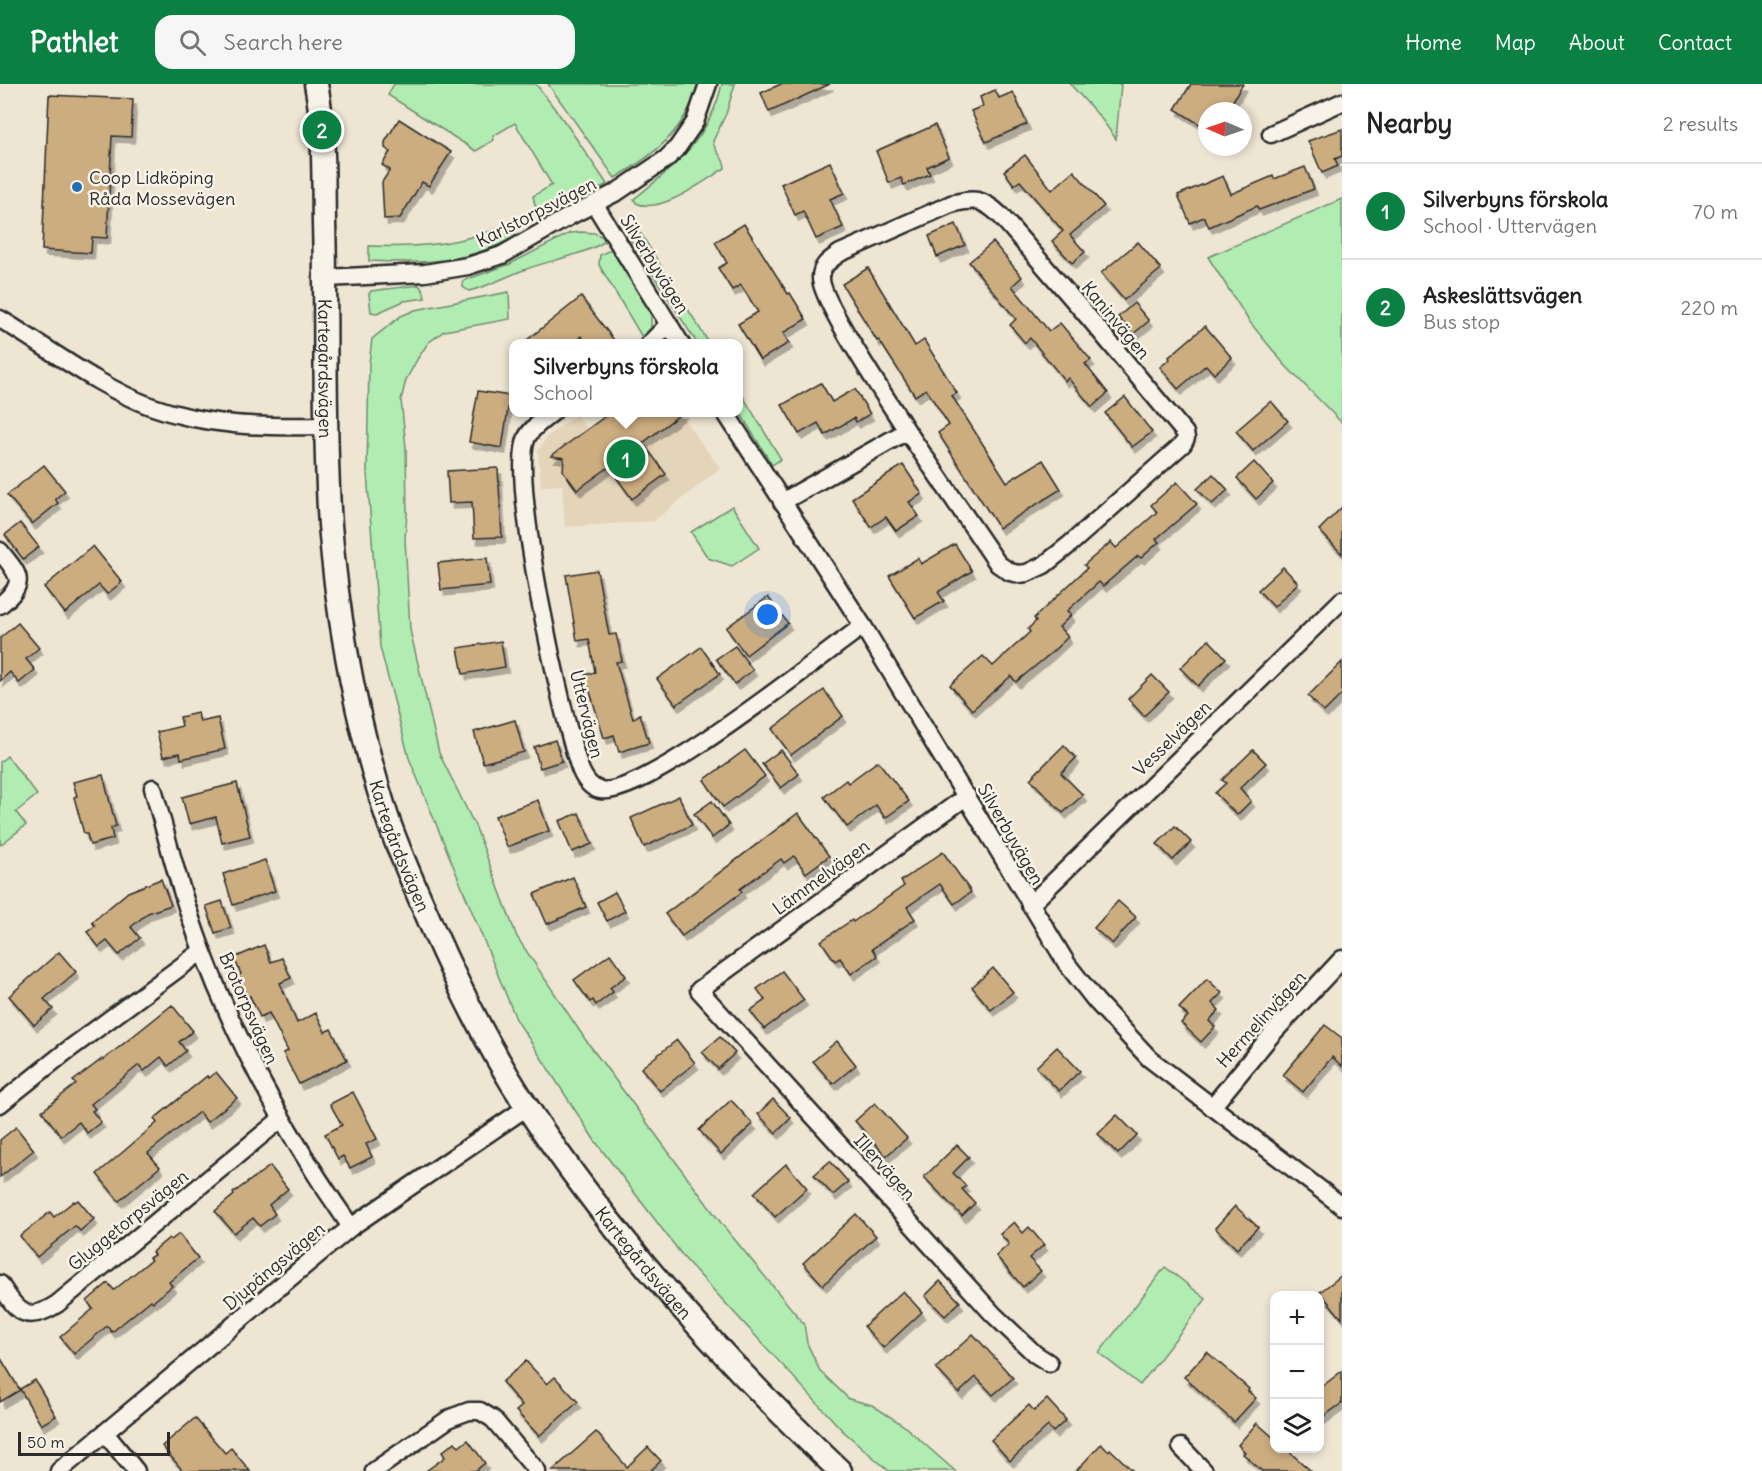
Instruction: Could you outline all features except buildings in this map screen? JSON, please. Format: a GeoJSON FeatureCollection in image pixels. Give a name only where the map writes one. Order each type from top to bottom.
{"type":"FeatureCollection","features":[{"type":"Feature","properties":{"kind":"street","name":"Kartegårdsvägen"},"geometry":{"type":"LineString","coordinates":[[316,84],[322,130],[326,278],[326,426],[330,523],[347,663],[363,733],[387,816],[449,965],[489,1045],[527,1107],[580,1181],[681,1308],[744,1377],[840,1471]]}},
{"type":"Feature","properties":{"kind":"street","name":"Karlstorpsvägen"},"geometry":{"type":"LineString","coordinates":[[326,278],[425,273],[468,266],[502,255],[570,216],[595,205],[645,173],[677,148],[695,122],[708,84]]}},
{"type":"Feature","properties":{"kind":"street"},"geometry":{"type":"LineString","coordinates":[[1270,134],[1342,102]]}},
{"type":"Feature","properties":{"kind":"street","name":"Kaninvägen"},"geometry":{"type":"LineString","coordinates":[[978,200],[989,205],[1000,215],[1090,318],[1185,433],[1186,438],[1183,444],[1069,545],[1044,565],[1028,573],[1019,574],[1010,572],[998,564],[907,431],[836,315],[822,286],[823,268],[828,261],[840,253],[951,204],[978,200]]}},
{"type":"Feature","properties":{"kind":"street","name":"Silverbyvägen"},"geometry":{"type":"LineString","coordinates":[[595,205],[678,339]]}},
{"type":"Feature","properties":{"kind":"street"},"geometry":{"type":"LineString","coordinates":[[0,319],[91,375],[150,406],[200,420],[233,426],[326,426]]}},
{"type":"Feature","properties":{"kind":"street"},"geometry":{"type":"LineString","coordinates":[[654,339],[669,324]]}},
{"type":"Feature","properties":{"kind":"street","name":"Uttervägen"},"geometry":{"type":"LineString","coordinates":[[547,417],[527,437],[523,458],[525,494],[544,616],[566,717],[582,772],[587,782],[594,788],[610,790],[622,788],[673,761],[750,710],[863,626]]}},
{"type":"Feature","properties":{"kind":"street","name":"Silverbyvägen"},"geometry":{"type":"LineString","coordinates":[[728,417],[863,626],[1067,964],[1113,1020],[1150,1059],[1342,1206]]}},
{"type":"Feature","properties":{"kind":"street"},"geometry":{"type":"LineString","coordinates":[[782,502],[907,431]]}},
{"type":"Feature","properties":{"kind":"street"},"geometry":{"type":"LineString","coordinates":[[0,550],[14,568],[18,580],[15,591],[0,604]]}},
{"type":"Feature","properties":{"kind":"street","name":"Vesselvägen"},"geometry":{"type":"LineString","coordinates":[[1030,905],[1342,600]]}},
{"type":"Feature","properties":{"kind":"street","name":"Brotorpsvägen"},"geometry":{"type":"LineString","coordinates":[[153,788],[172,859],[202,951],[253,1064],[281,1119],[351,1227]]}},
{"type":"Feature","properties":{"kind":"street","name":"Lämmelvägen"},"geometry":{"type":"LineString","coordinates":[[699,990],[967,796]]}},
{"type":"Feature","properties":{"kind":"street"},"geometry":{"type":"LineString","coordinates":[[0,1104],[64,1053],[202,951]]}},
{"type":"Feature","properties":{"kind":"street","name":"Hermelinvägen"},"geometry":{"type":"LineString","coordinates":[[1212,1107],[1272,1034],[1342,959]]}},
{"type":"Feature","properties":{"kind":"street","name":"Illervägen"},"geometry":{"type":"LineString","coordinates":[[699,990],[993,1314],[1035,1354],[1049,1363]]}},
{"type":"Feature","properties":{"kind":"street","name":"Djupängsvägen"},"geometry":{"type":"LineString","coordinates":[[59,1471],[351,1227],[527,1107]]}},
{"type":"Feature","properties":{"kind":"street","name":"Gluggetorpsvägen"},"geometry":{"type":"LineString","coordinates":[[0,1284],[14,1307],[22,1313],[34,1315],[57,1304],[281,1119]]}},
{"type":"Feature","properties":{"kind":"street"},"geometry":{"type":"LineString","coordinates":[[374,1471],[450,1418],[469,1410],[480,1412],[493,1419],[537,1471]]}},
{"type":"Feature","properties":{"kind":"street"},"geometry":{"type":"LineString","coordinates":[[105,1433],[136,1471]]}},
{"type":"Feature","properties":{"kind":"street"},"geometry":{"type":"LineString","coordinates":[[1180,1447],[1204,1471]]}},
{"type":"Feature","properties":{"kind":"shaded area"},"geometry":{"type":"Polygon","coordinates":[[[573,417],[578,417],[587,429],[656,417],[682,417],[720,468],[654,521],[565,527],[562,485],[541,486],[538,450],[548,436],[573,417]]]}},
{"type":"Feature","properties":{"kind":"green space"},"geometry":{"type":"Polygon","coordinates":[[[394,84],[536,84],[607,184],[548,219],[535,205],[533,196],[552,185],[515,123],[493,136],[494,140],[476,151],[388,95],[394,84]]]}},
{"type":"Feature","properties":{"kind":"green space"},"geometry":{"type":"Polygon","coordinates":[[[548,84],[698,84],[686,115],[667,140],[643,160],[615,178],[548,84]]]}},
{"type":"Feature","properties":{"kind":"green space"},"geometry":{"type":"Polygon","coordinates":[[[722,84],[735,84],[726,114],[713,141],[725,168],[669,201],[646,205],[636,203],[634,199],[677,162],[700,135],[709,120],[722,84]]]}},
{"type":"Feature","properties":{"kind":"green space"},"geometry":{"type":"Polygon","coordinates":[[[1070,84],[1121,84],[1116,139],[1100,117],[1070,84]]]}},
{"type":"Feature","properties":{"kind":"green space"},"geometry":{"type":"Polygon","coordinates":[[[1342,199],[1342,423],[1284,364],[1249,321],[1208,257],[1342,199]]]}},
{"type":"Feature","properties":{"kind":"green space"},"geometry":{"type":"Polygon","coordinates":[[[514,222],[516,230],[514,237],[497,246],[462,257],[425,262],[369,261],[369,246],[443,243],[478,235],[514,222]]]}},
{"type":"Feature","properties":{"kind":"green space"},"geometry":{"type":"Polygon","coordinates":[[[570,233],[594,233],[603,237],[604,242],[584,251],[531,267],[489,285],[469,291],[463,287],[465,280],[510,264],[570,233]]]}},
{"type":"Feature","properties":{"kind":"green space"},"geometry":{"type":"Polygon","coordinates":[[[635,233],[641,234],[707,339],[694,339],[630,239],[635,233]]]}},
{"type":"Feature","properties":{"kind":"green space"},"geometry":{"type":"Polygon","coordinates":[[[612,249],[651,312],[651,328],[645,337],[642,337],[599,265],[600,255],[612,249]]]}},
{"type":"Feature","properties":{"kind":"green space"},"geometry":{"type":"Polygon","coordinates":[[[419,285],[425,298],[404,301],[377,313],[371,312],[369,294],[371,291],[419,285]]]}},
{"type":"Feature","properties":{"kind":"green space"},"geometry":{"type":"Polygon","coordinates":[[[509,292],[510,319],[444,331],[428,343],[406,380],[401,400],[406,447],[405,539],[410,630],[439,753],[476,828],[517,937],[585,1039],[721,1223],[804,1324],[807,1343],[820,1371],[849,1399],[872,1405],[903,1425],[955,1471],[889,1471],[842,1430],[685,1259],[595,1141],[516,1019],[409,758],[380,647],[367,472],[369,364],[372,339],[401,316],[415,310],[509,292]]]}},
{"type":"Feature","properties":{"kind":"green space"},"geometry":{"type":"Polygon","coordinates":[[[743,397],[781,459],[772,465],[743,417],[743,397]]]}},
{"type":"Feature","properties":{"kind":"green space"},"geometry":{"type":"Polygon","coordinates":[[[732,506],[759,548],[732,566],[708,558],[691,532],[732,506]]]}},
{"type":"Feature","properties":{"kind":"green space"},"geometry":{"type":"Polygon","coordinates":[[[7,756],[37,795],[16,812],[26,825],[0,845],[0,762],[7,756]]]}},
{"type":"Feature","properties":{"kind":"green space"},"geometry":{"type":"Polygon","coordinates":[[[1165,1267],[1206,1299],[1140,1385],[1099,1353],[1165,1267]]]}},
{"type":"Feature","properties":{"kind":"place","name":"Askeslättsvägen"},"geometry":{"type":"Point","coordinates":[322,130]}},
{"type":"Feature","properties":{"kind":"place","name":"Coop Lidköping Råda Mossevägen"},"geometry":{"type":"Point","coordinates":[77,187]}},
{"type":"Feature","properties":{"kind":"place","name":"Silverbyns förskola"},"geometry":{"type":"Point","coordinates":[626,459]}}]}
